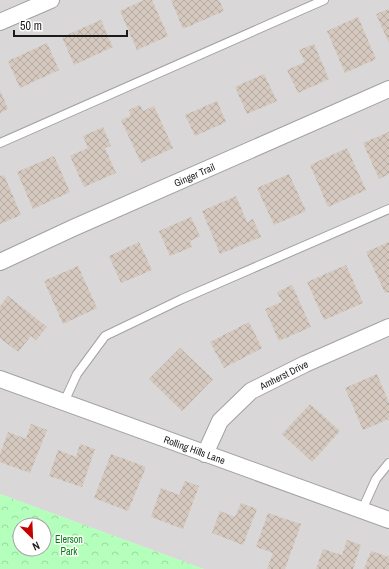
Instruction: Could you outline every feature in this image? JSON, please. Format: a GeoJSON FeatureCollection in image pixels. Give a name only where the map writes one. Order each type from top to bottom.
{"type":"FeatureCollection","features":[{"type":"Feature","properties":{"kind":"street"},"geometry":{"type":"LineString","coordinates":[[0,22],[51,0]]}},
{"type":"Feature","properties":{"kind":"street","name":"Ginger Trail"},"geometry":{"type":"LineString","coordinates":[[0,262],[389,89]]}},
{"type":"Feature","properties":{"kind":"street","name":"Amherst Drive"},"geometry":{"type":"LineString","coordinates":[[205,454],[220,421],[251,391],[306,364],[389,327]]}},
{"type":"Feature","properties":{"kind":"street","name":"Rolling Hills Lane"},"geometry":{"type":"LineString","coordinates":[[0,379],[389,520]]}},
{"type":"Feature","properties":{"kind":"lane"},"geometry":{"type":"LineString","coordinates":[[0,144],[324,0]]}},
{"type":"Feature","properties":{"kind":"lane"},"geometry":{"type":"LineString","coordinates":[[64,402],[77,374],[105,336],[182,299],[389,209]]}},
{"type":"Feature","properties":{"kind":"lane"},"geometry":{"type":"LineString","coordinates":[[362,510],[376,479],[389,463]]}},
{"type":"Feature","properties":{"kind":"shaded area"},"geometry":{"type":"Polygon","coordinates":[[[0,0],[389,0],[389,569],[204,569],[0,494],[0,0]]]}},
{"type":"Feature","properties":{"kind":"green space","name":"Elerson Park"},"geometry":{"type":"Polygon","coordinates":[[[0,494],[204,569],[0,569],[0,494]]]}},
{"type":"Feature","properties":{"kind":"building"},"geometry":{"type":"Polygon","coordinates":[[[144,0],[152,0],[168,36],[137,50],[120,11],[144,0]]]}},
{"type":"Feature","properties":{"kind":"building"},"geometry":{"type":"Polygon","coordinates":[[[171,0],[219,0],[224,11],[183,29],[171,0]]]}},
{"type":"Feature","properties":{"kind":"building"},"geometry":{"type":"Polygon","coordinates":[[[389,9],[389,43],[376,14],[389,9]]]}},
{"type":"Feature","properties":{"kind":"building"},"geometry":{"type":"Polygon","coordinates":[[[358,17],[376,59],[345,73],[327,31],[358,17]]]}},
{"type":"Feature","properties":{"kind":"building"},"geometry":{"type":"Polygon","coordinates":[[[101,20],[113,47],[74,65],[62,37],[101,20]]]}},
{"type":"Feature","properties":{"kind":"building"},"geometry":{"type":"Polygon","coordinates":[[[47,43],[59,70],[20,88],[8,61],[47,43]]]}},
{"type":"Feature","properties":{"kind":"building"},"geometry":{"type":"Polygon","coordinates":[[[314,44],[329,79],[298,93],[287,70],[305,62],[299,50],[314,44]]]}},
{"type":"Feature","properties":{"kind":"building"},"geometry":{"type":"Polygon","coordinates":[[[264,74],[277,101],[247,114],[235,87],[264,74]]]}},
{"type":"Feature","properties":{"kind":"building"},"geometry":{"type":"Polygon","coordinates":[[[0,90],[8,109],[0,113],[0,90]]]}},
{"type":"Feature","properties":{"kind":"building"},"geometry":{"type":"Polygon","coordinates":[[[217,101],[226,122],[195,136],[185,115],[217,101]]]}},
{"type":"Feature","properties":{"kind":"building"},"geometry":{"type":"Polygon","coordinates":[[[140,105],[143,111],[154,106],[173,148],[141,163],[121,120],[131,116],[129,110],[140,105]]]}},
{"type":"Feature","properties":{"kind":"building"},"geometry":{"type":"Polygon","coordinates":[[[103,127],[111,146],[105,148],[116,173],[84,187],[70,156],[88,148],[83,136],[103,127]]]}},
{"type":"Feature","properties":{"kind":"building"},"geometry":{"type":"Polygon","coordinates":[[[389,132],[389,174],[379,179],[363,143],[389,132]]]}},
{"type":"Feature","properties":{"kind":"building"},"geometry":{"type":"Polygon","coordinates":[[[347,148],[366,190],[328,207],[310,165],[347,148]]]}},
{"type":"Feature","properties":{"kind":"building"},"geometry":{"type":"Polygon","coordinates":[[[54,156],[70,192],[33,209],[17,172],[54,156]]]}},
{"type":"Feature","properties":{"kind":"building"},"geometry":{"type":"Polygon","coordinates":[[[289,174],[306,211],[274,225],[257,188],[289,174]]]}},
{"type":"Feature","properties":{"kind":"building"},"geometry":{"type":"Polygon","coordinates":[[[4,175],[21,215],[0,224],[0,176],[4,175]]]}},
{"type":"Feature","properties":{"kind":"building"},"geometry":{"type":"Polygon","coordinates":[[[236,196],[247,222],[253,219],[261,237],[220,254],[202,211],[236,196]]]}},
{"type":"Feature","properties":{"kind":"building"},"geometry":{"type":"Polygon","coordinates":[[[191,217],[200,236],[190,241],[192,247],[170,256],[159,231],[191,217]]]}},
{"type":"Feature","properties":{"kind":"building"},"geometry":{"type":"Polygon","coordinates":[[[139,242],[152,270],[121,283],[109,256],[139,242]]]}},
{"type":"Feature","properties":{"kind":"building"},"geometry":{"type":"Polygon","coordinates":[[[389,242],[389,292],[385,293],[366,252],[389,242]]]}},
{"type":"Feature","properties":{"kind":"building"},"geometry":{"type":"Polygon","coordinates":[[[346,265],[363,303],[324,320],[307,282],[346,265]]]}},
{"type":"Feature","properties":{"kind":"building"},"geometry":{"type":"Polygon","coordinates":[[[78,266],[97,308],[63,324],[44,281],[78,266]]]}},
{"type":"Feature","properties":{"kind":"building"},"geometry":{"type":"Polygon","coordinates":[[[292,285],[311,327],[279,341],[265,309],[282,302],[277,292],[292,285]]]}},
{"type":"Feature","properties":{"kind":"building"},"geometry":{"type":"Polygon","coordinates":[[[8,296],[47,327],[36,340],[31,336],[18,352],[0,338],[0,306],[8,296]]]}},
{"type":"Feature","properties":{"kind":"building"},"geometry":{"type":"Polygon","coordinates":[[[249,322],[262,348],[224,368],[210,342],[249,322]]]}},
{"type":"Feature","properties":{"kind":"building"},"geometry":{"type":"Polygon","coordinates":[[[180,348],[213,379],[182,411],[149,379],[180,348]]]}},
{"type":"Feature","properties":{"kind":"building"},"geometry":{"type":"Polygon","coordinates":[[[377,374],[389,403],[389,419],[363,430],[345,388],[377,374]]]}},
{"type":"Feature","properties":{"kind":"building"},"geometry":{"type":"Polygon","coordinates":[[[310,404],[340,431],[312,462],[282,434],[310,404]]]}},
{"type":"Feature","properties":{"kind":"building"},"geometry":{"type":"Polygon","coordinates":[[[31,424],[47,430],[30,473],[0,462],[0,454],[8,432],[26,439],[31,424]]]}},
{"type":"Feature","properties":{"kind":"building"},"geometry":{"type":"Polygon","coordinates":[[[80,444],[95,449],[82,487],[49,476],[58,450],[76,457],[80,444]]]}},
{"type":"Feature","properties":{"kind":"building"},"geometry":{"type":"Polygon","coordinates":[[[111,454],[146,467],[128,511],[94,498],[111,454]]]}},
{"type":"Feature","properties":{"kind":"building"},"geometry":{"type":"Polygon","coordinates":[[[185,481],[199,486],[183,529],[151,517],[161,488],[179,495],[185,481]]]}},
{"type":"Feature","properties":{"kind":"building"},"geometry":{"type":"Polygon","coordinates":[[[241,503],[257,509],[243,545],[212,533],[220,511],[235,517],[241,503]]]}},
{"type":"Feature","properties":{"kind":"building"},"geometry":{"type":"Polygon","coordinates":[[[268,513],[301,524],[285,569],[267,569],[273,553],[256,547],[268,513]]]}},
{"type":"Feature","properties":{"kind":"building"},"geometry":{"type":"Polygon","coordinates":[[[347,540],[361,545],[353,569],[316,569],[323,549],[342,555],[347,540]]]}},
{"type":"Feature","properties":{"kind":"building"},"geometry":{"type":"Polygon","coordinates":[[[371,551],[389,557],[389,569],[364,569],[371,551]]]}}]}
